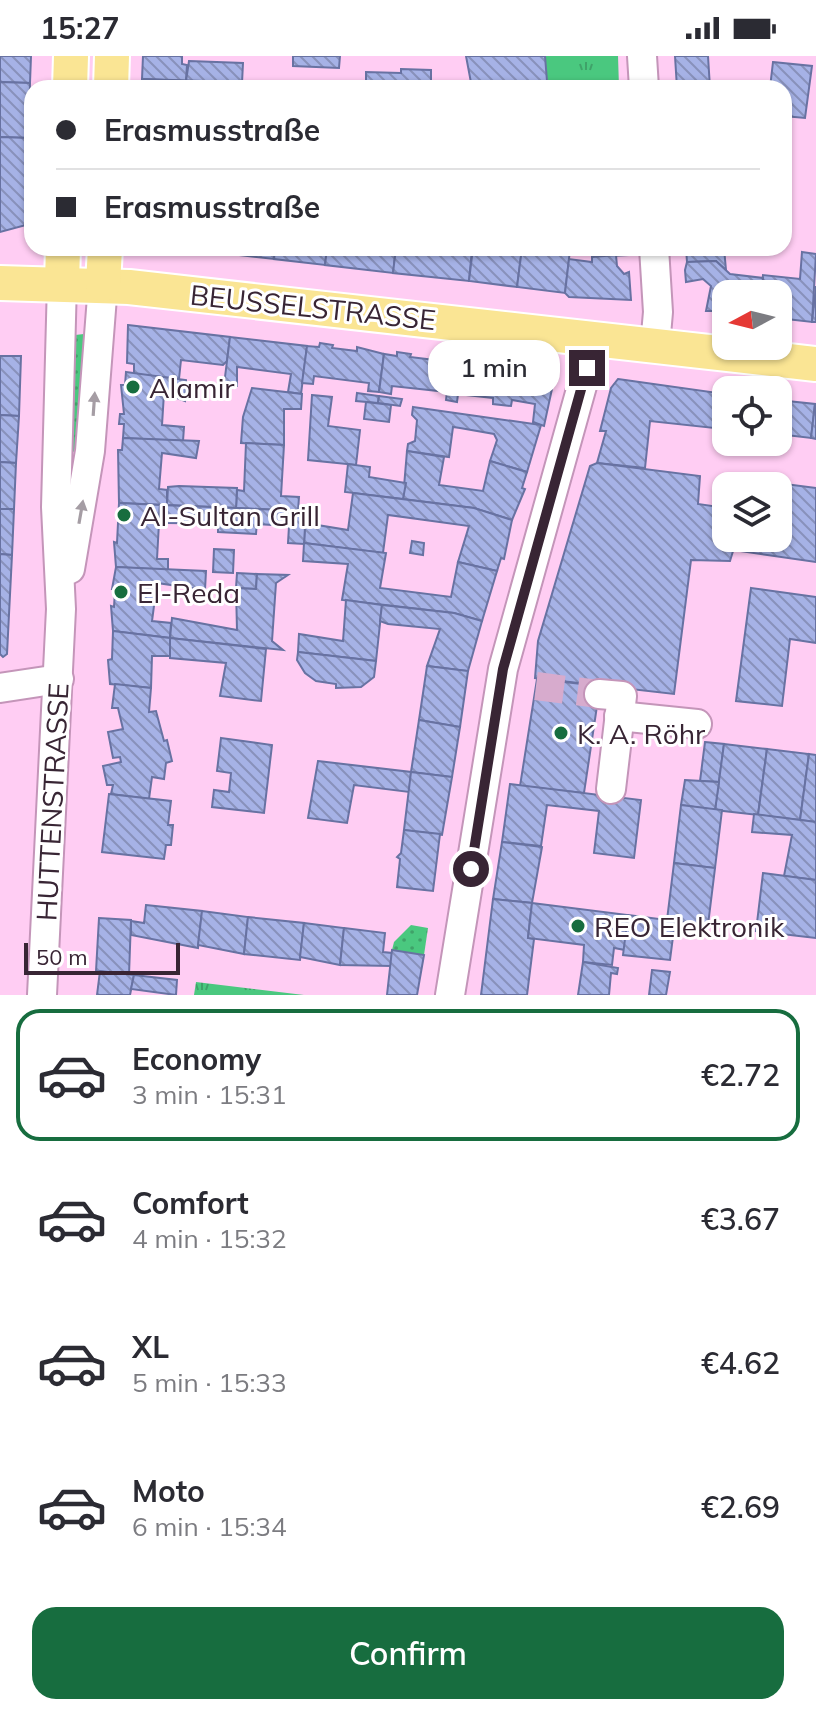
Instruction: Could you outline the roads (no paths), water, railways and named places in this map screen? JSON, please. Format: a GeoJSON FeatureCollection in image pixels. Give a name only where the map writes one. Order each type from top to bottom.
{"type":"FeatureCollection","features":[{"type":"Feature","properties":{"kind":"main road"},"geometry":{"type":"LineString","coordinates":[[70,80],[71,56]]}},
{"type":"Feature","properties":{"kind":"main road"},"geometry":{"type":"LineString","coordinates":[[111,80],[112,56]]}},
{"type":"Feature","properties":{"kind":"main road"},"geometry":{"type":"LineString","coordinates":[[62,282],[63,256]]}},
{"type":"Feature","properties":{"kind":"main road"},"geometry":{"type":"LineString","coordinates":[[103,284],[105,256]]}},
{"type":"Feature","properties":{"kind":"main road","name":"BEUSSELSTRASSE"},"geometry":{"type":"LineString","coordinates":[[0,283],[103,284],[816,364]]}},
{"type":"Feature","properties":{"kind":"street"},"geometry":{"type":"LineString","coordinates":[[642,56],[644,80]]}},
{"type":"Feature","properties":{"kind":"street"},"geometry":{"type":"LineString","coordinates":[[654,256],[658,312],[655,346]]}},
{"type":"Feature","properties":{"kind":"street","name":"HUTTENSTRASSE"},"geometry":{"type":"LineString","coordinates":[[42,995],[61,609],[56,507],[62,282]]}},
{"type":"Feature","properties":{"kind":"street","name":"HUTTENSTRASSE"},"geometry":{"type":"LineString","coordinates":[[61,609],[90,451],[103,284]]}},
{"type":"Feature","properties":{"kind":"street"},"geometry":{"type":"LineString","coordinates":[[450,995],[503,669],[587,368],[592,338]]}},
{"type":"Feature","properties":{"kind":"street"},"geometry":{"type":"LineString","coordinates":[[0,688],[59,679]]}},
{"type":"Feature","properties":{"kind":"street"},"geometry":{"type":"LineString","coordinates":[[599,694],[622,696],[611,789]]}},
{"type":"Feature","properties":{"kind":"street"},"geometry":{"type":"LineString","coordinates":[[619,716],[697,724]]}},
{"type":"Feature","properties":{"kind":"tunnel"},"geometry":{"type":"LineString","coordinates":[[536,686],[599,694]]}},
{"type":"Feature","properties":{"kind":"place","name":"Alamir"},"geometry":{"type":"Point","coordinates":[133,387]}},
{"type":"Feature","properties":{"kind":"place","name":"Al-Sultan Grill"},"geometry":{"type":"Point","coordinates":[124,515]}},
{"type":"Feature","properties":{"kind":"place","name":"El-Reda"},"geometry":{"type":"Point","coordinates":[121,592]}},
{"type":"Feature","properties":{"kind":"place","name":"K. A. Röhr"},"geometry":{"type":"Point","coordinates":[561,733]}},
{"type":"Feature","properties":{"kind":"place","name":"REO Elektronik"},"geometry":{"type":"Point","coordinates":[578,926]}}]}
